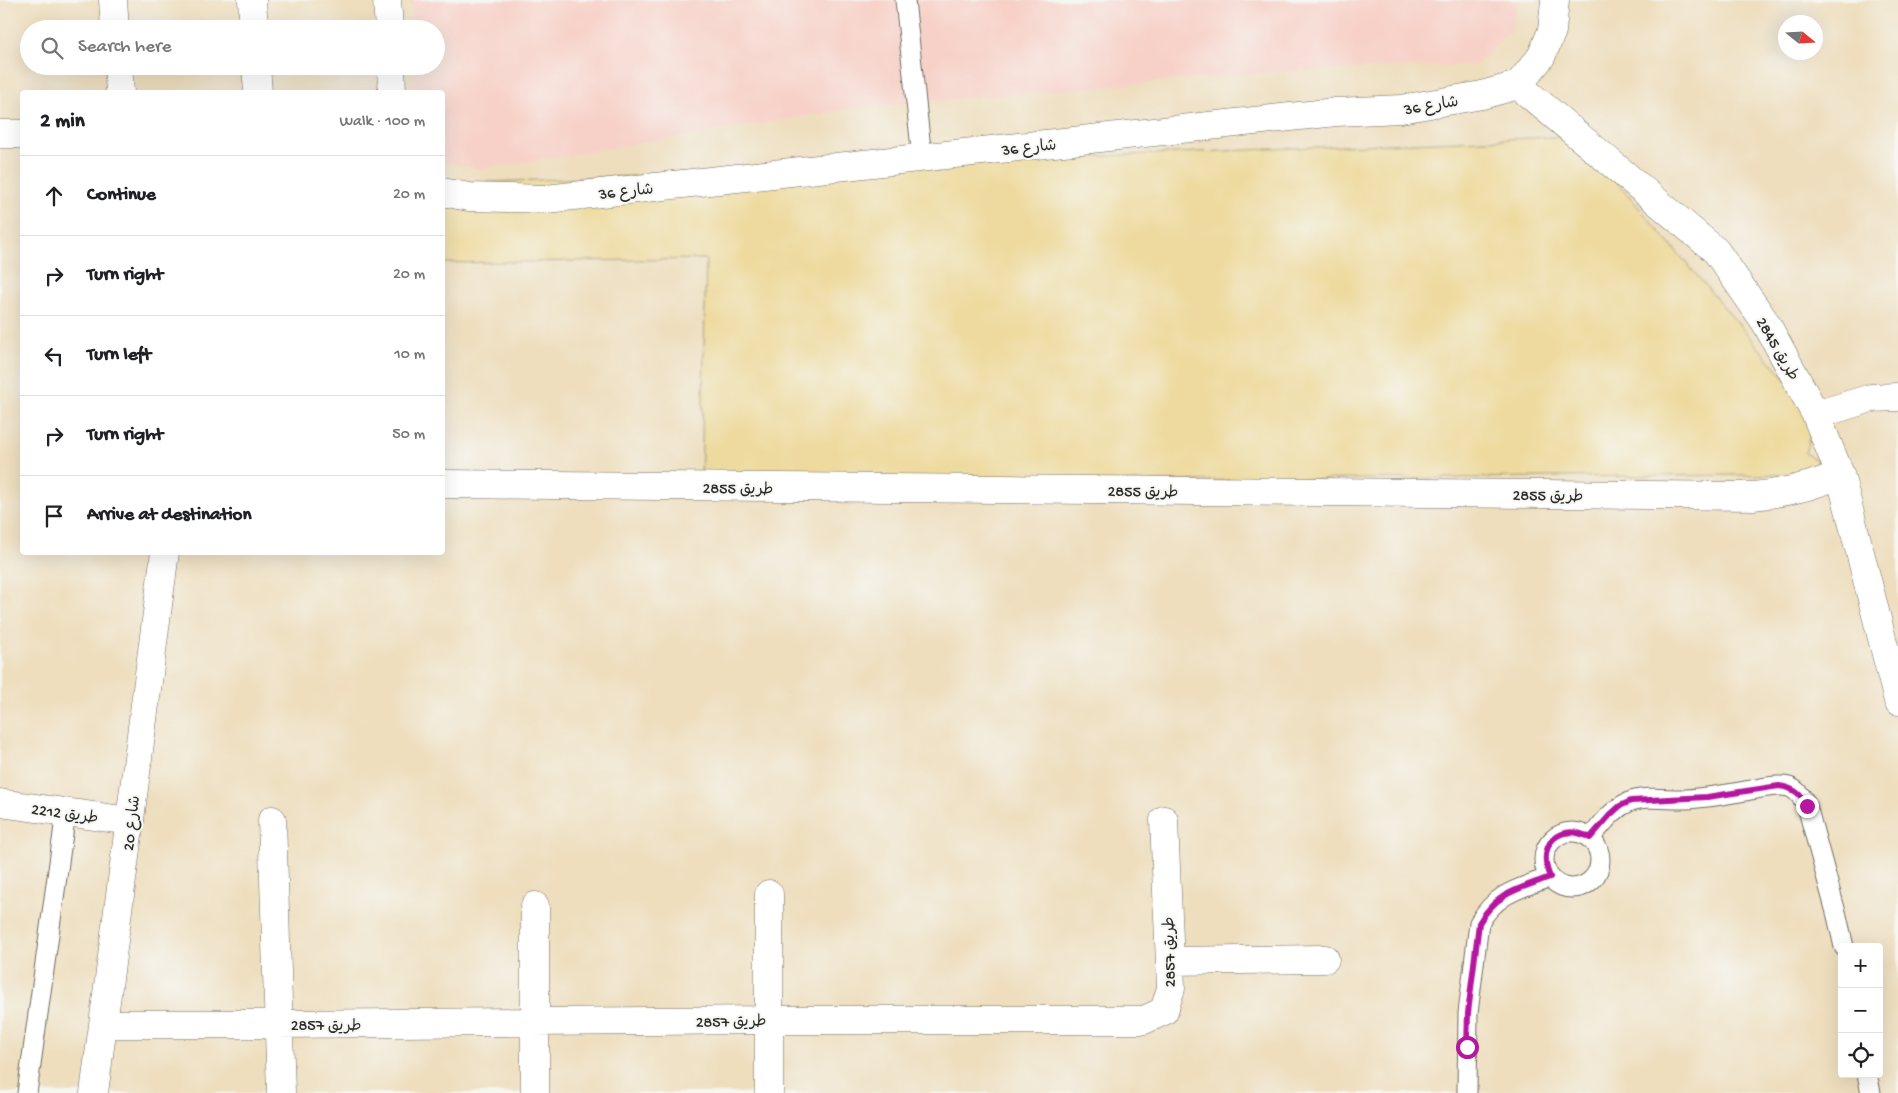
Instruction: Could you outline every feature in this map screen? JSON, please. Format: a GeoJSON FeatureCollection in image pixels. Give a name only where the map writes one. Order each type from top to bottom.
{"type":"FeatureCollection","features":[{"type":"Feature","properties":{"kind":"street"},"geometry":{"type":"LineString","coordinates":[[113,0],[114,20]]}},
{"type":"Feature","properties":{"kind":"street"},"geometry":{"type":"LineString","coordinates":[[252,0],[253,20]]}},
{"type":"Feature","properties":{"kind":"street"},"geometry":{"type":"LineString","coordinates":[[387,0],[388,20]]}},
{"type":"Feature","properties":{"kind":"street"},"geometry":{"type":"LineString","coordinates":[[1518,85],[1542,57],[1552,31],[1555,0]]}},
{"type":"Feature","properties":{"kind":"street"},"geometry":{"type":"LineString","coordinates":[[119,75],[120,90]]}},
{"type":"Feature","properties":{"kind":"street"},"geometry":{"type":"LineString","coordinates":[[257,75],[258,90]]}},
{"type":"Feature","properties":{"kind":"street"},"geometry":{"type":"LineString","coordinates":[[391,75],[392,90]]}},
{"type":"Feature","properties":{"kind":"street","name":"شارع 36"},"geometry":{"type":"LineString","coordinates":[[445,193],[469,197],[546,199],[1326,113],[1401,109],[1482,95],[1518,85]]}},
{"type":"Feature","properties":{"kind":"street","name":"طريق 2845"},"geometry":{"type":"LineString","coordinates":[[1518,85],[1716,251],[1766,323],[1816,415],[1840,474],[1898,701]]}},
{"type":"Feature","properties":{"kind":"street"},"geometry":{"type":"LineString","coordinates":[[0,134],[20,134]]}},
{"type":"Feature","properties":{"kind":"street"},"geometry":{"type":"LineString","coordinates":[[1816,415],[1871,398],[1898,397]]}},
{"type":"Feature","properties":{"kind":"street","name":"طريق 2855"},"geometry":{"type":"LineString","coordinates":[[445,484],[1753,496],[1798,490],[1840,474]]}},
{"type":"Feature","properties":{"kind":"street","name":"شارع 20"},"geometry":{"type":"LineString","coordinates":[[94,1093],[165,555]]}},
{"type":"Feature","properties":{"kind":"street","name":"طريق 2212"},"geometry":{"type":"LineString","coordinates":[[0,803],[130,821]]}},
{"type":"Feature","properties":{"kind":"street"},"geometry":{"type":"LineString","coordinates":[[272,820],[280,1093]]}},
{"type":"Feature","properties":{"kind":"street","name":"طريق 2857"},"geometry":{"type":"LineString","coordinates":[[104,1024],[1144,1020],[1164,1011],[1171,988],[1164,820]]}},
{"type":"Feature","properties":{"kind":"street"},"geometry":{"type":"LineString","coordinates":[[769,894],[769,1093]]}},
{"type":"Feature","properties":{"kind":"street"},"geometry":{"type":"LineString","coordinates":[[535,906],[535,1093]]}},
{"type":"Feature","properties":{"kind":"street"},"geometry":{"type":"LineString","coordinates":[[1170,960],[1325,959]]}},
{"type":"Feature","properties":{"kind":"lane"},"geometry":{"type":"LineString","coordinates":[[905,0],[922,158]]}},
{"type":"Feature","properties":{"kind":"lane"},"geometry":{"type":"LineString","coordinates":[[1590,838],[1615,810],[1631,801],[1644,799],[1686,799],[1770,787],[1789,787],[1803,798],[1807,806],[1843,943]]}},
{"type":"Feature","properties":{"kind":"lane"},"geometry":{"type":"LineString","coordinates":[[27,1093],[66,812]]}},
{"type":"Feature","properties":{"kind":"lane"},"geometry":{"type":"LineString","coordinates":[[1569,832],[1580,832],[1590,838],[1598,848],[1600,859],[1598,870],[1591,880],[1582,886],[1570,888],[1559,884],[1550,877],[1545,866],[1545,854],[1549,844],[1558,836],[1569,832]]}},
{"type":"Feature","properties":{"kind":"lane"},"geometry":{"type":"LineString","coordinates":[[1467,1093],[1467,1021],[1479,923],[1486,910],[1496,900],[1509,892],[1550,877]]}},
{"type":"Feature","properties":{"kind":"lane"},"geometry":{"type":"LineString","coordinates":[[1868,1078],[1870,1093]]}},
{"type":"Feature","properties":{"kind":"shaded area"},"geometry":{"type":"Polygon","coordinates":[[[411,0],[1519,0],[1510,32],[1476,65],[1285,71],[862,107],[481,169],[445,162],[445,90],[416,90],[415,75],[445,75],[445,20],[412,20],[411,0]]]}},
{"type":"Feature","properties":{"kind":"sand"},"geometry":{"type":"Polygon","coordinates":[[[1578,136],[1816,415],[1805,453],[1840,474],[701,486],[706,259],[445,263],[445,184],[1578,136]]]}},
{"type":"Feature","properties":{"kind":"route"},"geometry":{"type":"LineString","coordinates":[[1467,1047],[1468,1013],[1479,923],[1486,910],[1496,900],[1509,892],[1550,877],[1545,866],[1545,854],[1549,844],[1558,836],[1569,832],[1580,832],[1590,838],[1620,806],[1631,801],[1644,799],[1665,800],[1707,797],[1779,786],[1789,787],[1803,798],[1807,806]]}}]}
